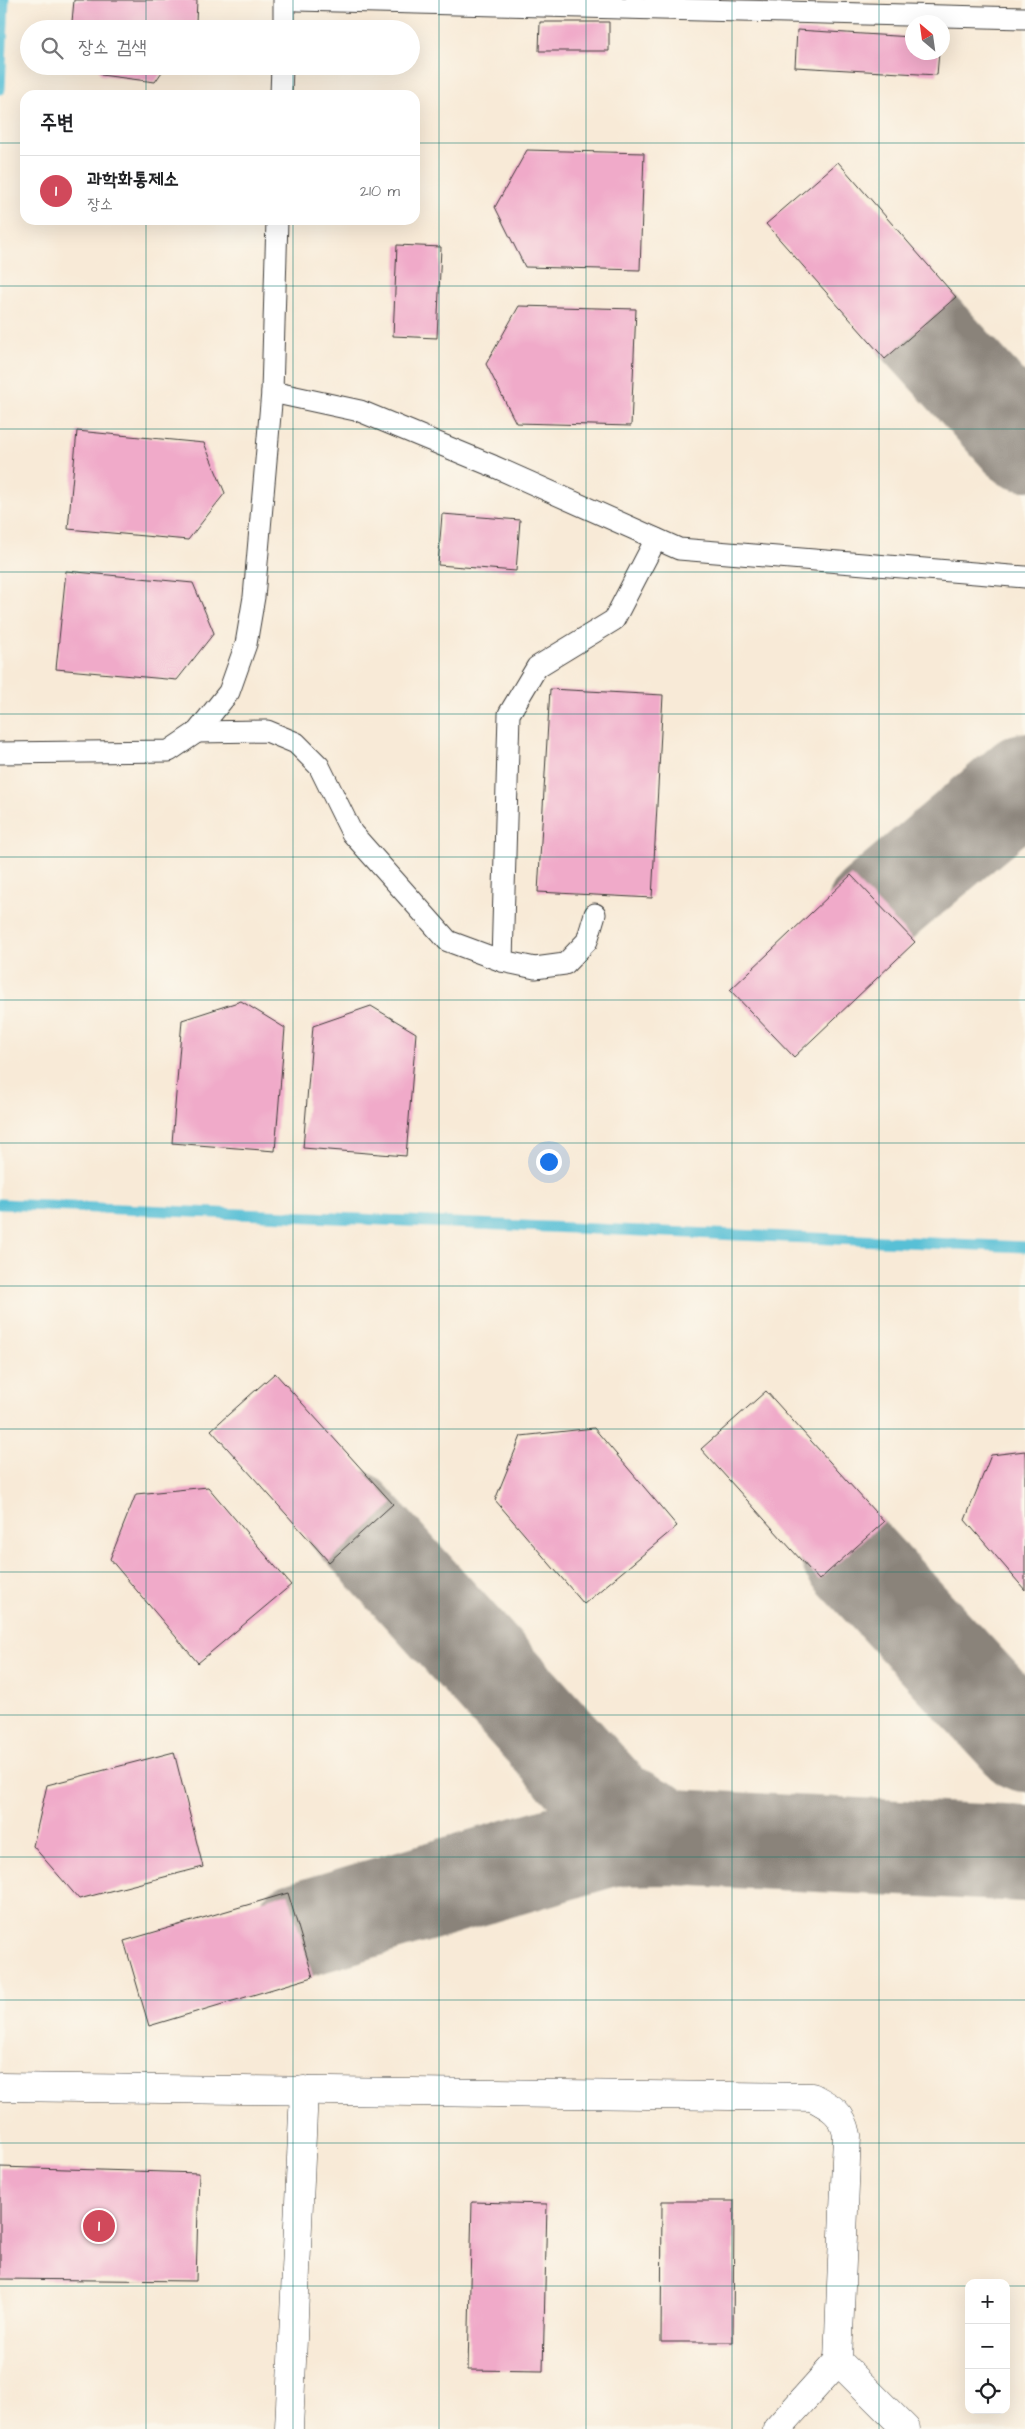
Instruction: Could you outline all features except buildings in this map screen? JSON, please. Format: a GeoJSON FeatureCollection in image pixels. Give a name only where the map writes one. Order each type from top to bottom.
{"type":"FeatureCollection","features":[{"type":"Feature","properties":{"kind":"street"},"geometry":{"type":"LineString","coordinates":[[0,2087],[812,2097],[831,2107],[844,2122],[847,2135],[838,2361],[777,2429]]}},
{"type":"Feature","properties":{"kind":"street"},"geometry":{"type":"LineString","coordinates":[[289,2429],[304,2090]]}},
{"type":"Feature","properties":{"kind":"street"},"geometry":{"type":"LineString","coordinates":[[838,2361],[906,2429]]}},
{"type":"Feature","properties":{"kind":"lane"},"geometry":{"type":"LineString","coordinates":[[284,0],[284,20]]}},
{"type":"Feature","properties":{"kind":"lane"},"geometry":{"type":"LineString","coordinates":[[298,0],[702,5],[1025,18]]}},
{"type":"Feature","properties":{"kind":"lane"},"geometry":{"type":"LineString","coordinates":[[281,90],[282,75]]}},
{"type":"Feature","properties":{"kind":"lane"},"geometry":{"type":"LineString","coordinates":[[0,753],[169,750],[198,732],[229,692],[246,644],[254,597],[272,392],[277,225]]}},
{"type":"Feature","properties":{"kind":"lane"},"geometry":{"type":"LineString","coordinates":[[272,392],[360,411],[493,466],[679,549],[1025,577]]}},
{"type":"Feature","properties":{"kind":"lane"},"geometry":{"type":"LineString","coordinates":[[502,961],[509,714],[537,667],[614,620],[656,539]]}},
{"type":"Feature","properties":{"kind":"lane"},"geometry":{"type":"LineString","coordinates":[[198,732],[266,731],[296,743],[319,766],[352,833],[448,941],[502,961],[535,968],[565,964],[587,940],[595,914]]}},
{"type":"Feature","properties":{"kind":"waterway"},"geometry":{"type":"LineString","coordinates":[[0,89],[4,0]]}},
{"type":"Feature","properties":{"kind":"waterway"},"geometry":{"type":"LineString","coordinates":[[0,1204],[1025,1247]]}},
{"type":"Feature","properties":{"kind":"taxiway"},"geometry":{"type":"LineString","coordinates":[[919,327],[1025,443]]}},
{"type":"Feature","properties":{"kind":"taxiway"},"geometry":{"type":"LineString","coordinates":[[875,908],[1025,781]]}},
{"type":"Feature","properties":{"kind":"taxiway"},"geometry":{"type":"LineString","coordinates":[[350,1517],[613,1807],[671,1837]]}},
{"type":"Feature","properties":{"kind":"taxiway"},"geometry":{"type":"LineString","coordinates":[[848,1553],[1025,1744]]}},
{"type":"Feature","properties":{"kind":"taxiway"},"geometry":{"type":"LineString","coordinates":[[299,1930],[611,1838],[671,1837],[1025,1854]]}},
{"type":"Feature","properties":{"kind":"place","name":"과학화통제소"},"geometry":{"type":"Point","coordinates":[99,2226]}}]}
